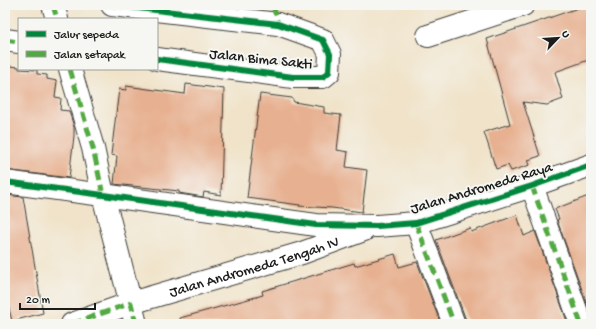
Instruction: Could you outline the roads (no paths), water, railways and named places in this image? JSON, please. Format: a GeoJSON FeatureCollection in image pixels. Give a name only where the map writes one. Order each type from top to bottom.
{"type":"FeatureCollection","features":[{"type":"Feature","properties":{"kind":"street"},"geometry":{"type":"LineString","coordinates":[[53,5],[57,18]]}},
{"type":"Feature","properties":{"kind":"street","name":"Jalan Bima Sakti"},"geometry":{"type":"LineString","coordinates":[[112,5],[276,15],[323,40],[330,54],[329,72],[323,77],[294,77],[158,59]]}},
{"type":"Feature","properties":{"kind":"street"},"geometry":{"type":"LineString","coordinates":[[428,36],[523,5]]}},
{"type":"Feature","properties":{"kind":"street"},"geometry":{"type":"LineString","coordinates":[[5,40],[18,42]]}},
{"type":"Feature","properties":{"kind":"street"},"geometry":{"type":"LineString","coordinates":[[70,70],[93,148],[103,195],[136,324]]}},
{"type":"Feature","properties":{"kind":"street","name":"Jalan Andromeda Raya"},"geometry":{"type":"LineString","coordinates":[[377,226],[416,223],[538,202],[591,165]]}},
{"type":"Feature","properties":{"kind":"street"},"geometry":{"type":"LineString","coordinates":[[5,182],[316,225],[377,226]]}},
{"type":"Feature","properties":{"kind":"street"},"geometry":{"type":"LineString","coordinates":[[538,202],[581,324]]}},
{"type":"Feature","properties":{"kind":"street"},"geometry":{"type":"LineString","coordinates":[[416,223],[454,324]]}},
{"type":"Feature","properties":{"kind":"street","name":"Jalan Andromeda Tengah IV"},"geometry":{"type":"LineString","coordinates":[[72,324],[131,303],[302,253],[377,226]]}}]}
